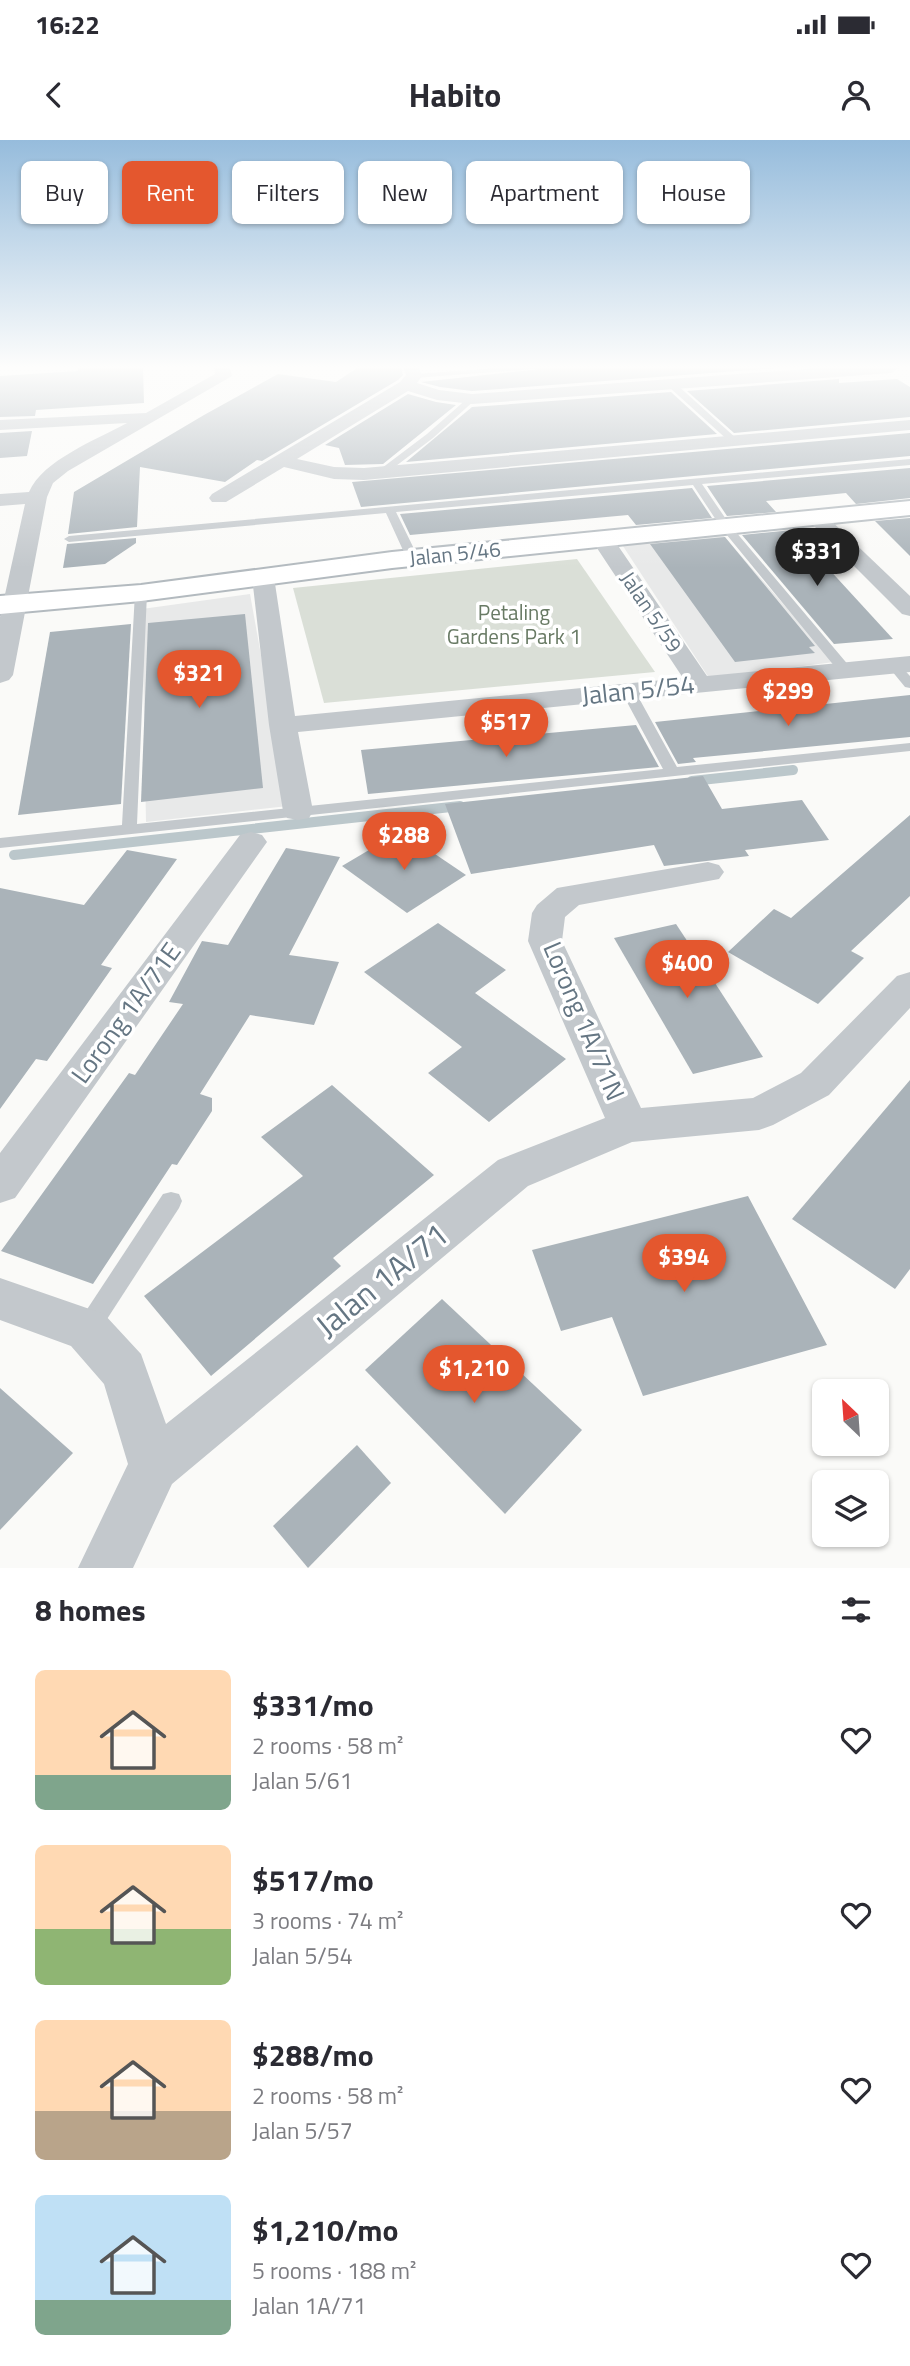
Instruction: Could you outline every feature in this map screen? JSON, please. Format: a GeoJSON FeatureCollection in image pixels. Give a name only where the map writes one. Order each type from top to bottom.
{"type":"FeatureCollection","features":[{"type":"Feature","properties":{"kind":"street"},"geometry":{"type":"LineString","coordinates":[[0,674],[7,604],[37,497],[50,474],[117,435]]}},
{"type":"Feature","properties":{"kind":"street"},"geometry":{"type":"LineString","coordinates":[[219,498],[322,435]]}},
{"type":"Feature","properties":{"kind":"street"},"geometry":{"type":"LineString","coordinates":[[282,461],[349,474],[804,435]]}},
{"type":"Feature","properties":{"kind":"street"},"geometry":{"type":"LineString","coordinates":[[0,500],[37,497]]}},
{"type":"Feature","properties":{"kind":"street","name":"Jalan 5/46"},"geometry":{"type":"LineString","coordinates":[[7,604],[141,593],[413,559],[910,508]]}},
{"type":"Feature","properties":{"kind":"street"},"geometry":{"type":"LineString","coordinates":[[816,517],[910,609]]}},
{"type":"Feature","properties":{"kind":"street","name":"Jalan 5/59"},"geometry":{"type":"LineString","coordinates":[[602,539],[700,684]]}},
{"type":"Feature","properties":{"kind":"street"},"geometry":{"type":"LineString","coordinates":[[263,577],[298,811]]}},
{"type":"Feature","properties":{"kind":"street","name":"Jalan 5/54"},"geometry":{"type":"LineString","coordinates":[[283,724],[845,670],[904,671]]}},
{"type":"Feature","properties":{"kind":"street","name":"Lorong 1A/71E"},"geometry":{"type":"LineString","coordinates":[[0,1185],[251,842]]}},
{"type":"Feature","properties":{"kind":"street","name":"Lorong 1A/71N"},"geometry":{"type":"LineString","coordinates":[[629,1126],[545,942],[550,913],[569,896],[709,872]]}},
{"type":"Feature","properties":{"kind":"street","name":"Jalan 1A/71"},"geometry":{"type":"LineString","coordinates":[[153,1466],[513,1173],[629,1126],[759,1114],[816,1084],[910,985]]}},
{"type":"Feature","properties":{"kind":"street"},"geometry":{"type":"LineString","coordinates":[[7,1311],[87,1330],[124,1371],[153,1466],[105,1568]]}},
{"type":"Feature","properties":{"kind":"lane"},"geometry":{"type":"LineString","coordinates":[[381,472],[432,435]]}},
{"type":"Feature","properties":{"kind":"lane"},"geometry":{"type":"LineString","coordinates":[[726,435],[734,441]]}},
{"type":"Feature","properties":{"kind":"lane"},"geometry":{"type":"LineString","coordinates":[[69,539],[910,462]]}},
{"type":"Feature","properties":{"kind":"lane"},"geometry":{"type":"LineString","coordinates":[[696,482],[726,527],[845,670]]}},
{"type":"Feature","properties":{"kind":"lane"},"geometry":{"type":"LineString","coordinates":[[390,510],[413,559]]}},
{"type":"Feature","properties":{"kind":"lane"},"geometry":{"type":"LineString","coordinates":[[129,830],[141,593]]}},
{"type":"Feature","properties":{"kind":"lane"},"geometry":{"type":"LineString","coordinates":[[628,691],[672,772]]}},
{"type":"Feature","properties":{"kind":"lane"},"geometry":{"type":"LineString","coordinates":[[0,844],[910,747]]}},
{"type":"Feature","properties":{"kind":"lane"},"geometry":{"type":"LineString","coordinates":[[87,1330],[171,1200]]}},
{"type":"Feature","properties":{"kind":"shaded area"},"geometry":{"type":"Polygon","coordinates":[[[722,534],[834,662],[709,678],[621,543],[722,534]]]}},
{"type":"Feature","properties":{"kind":"shaded area"},"geometry":{"type":"Polygon","coordinates":[[[250,594],[288,806],[146,822],[142,609],[250,594]]]}},
{"type":"Feature","properties":{"kind":"green space","name":"Petaling Gardens Park 1"},"geometry":{"type":"Polygon","coordinates":[[[577,559],[655,672],[324,703],[293,588],[577,559]]]}},
{"type":"Feature","properties":{"kind":"building"},"geometry":{"type":"Polygon","coordinates":[[[0,435],[31,435],[27,456],[0,458],[0,435]]]}},
{"type":"Feature","properties":{"kind":"building"},"geometry":{"type":"Polygon","coordinates":[[[171,435],[306,435],[262,461],[257,460],[225,482],[140,467],[137,527],[68,534],[74,492],[171,435]]]}},
{"type":"Feature","properties":{"kind":"building"},"geometry":{"type":"Polygon","coordinates":[[[342,435],[419,435],[383,464],[345,465],[339,448],[325,445],[342,435]]]}},
{"type":"Feature","properties":{"kind":"building"},"geometry":{"type":"Polygon","coordinates":[[[439,435],[710,435],[406,462],[439,435]]]}},
{"type":"Feature","properties":{"kind":"building"},"geometry":{"type":"Polygon","coordinates":[[[910,435],[910,456],[361,507],[352,482],[910,435]]]}},
{"type":"Feature","properties":{"kind":"building"},"geometry":{"type":"Polygon","coordinates":[[[910,468],[910,498],[856,504],[846,493],[766,501],[776,512],[727,516],[707,486],[910,468]]]}},
{"type":"Feature","properties":{"kind":"building"},"geometry":{"type":"Polygon","coordinates":[[[692,488],[712,518],[636,525],[628,515],[410,535],[400,514],[692,488]]]}},
{"type":"Feature","properties":{"kind":"building"},"geometry":{"type":"Polygon","coordinates":[[[910,518],[910,556],[875,521],[910,518]]]}},
{"type":"Feature","properties":{"kind":"building"},"geometry":{"type":"Polygon","coordinates":[[[793,530],[893,639],[834,644],[742,535],[793,530]]]}},
{"type":"Feature","properties":{"kind":"building"},"geometry":{"type":"Polygon","coordinates":[[[725,537],[815,646],[809,647],[815,653],[735,662],[650,544],[725,537]]]}},
{"type":"Feature","properties":{"kind":"building"},"geometry":{"type":"Polygon","coordinates":[[[136,538],[136,543],[105,564],[63,568],[67,544],[136,538]]]}},
{"type":"Feature","properties":{"kind":"building"},"geometry":{"type":"Polygon","coordinates":[[[245,614],[263,788],[141,802],[148,623],[245,614]]]}},
{"type":"Feature","properties":{"kind":"building"},"geometry":{"type":"Polygon","coordinates":[[[131,624],[121,804],[18,815],[50,632],[131,624]]]}},
{"type":"Feature","properties":{"kind":"building"},"geometry":{"type":"Polygon","coordinates":[[[910,695],[910,737],[693,758],[696,762],[678,764],[655,722],[910,695]]]}},
{"type":"Feature","properties":{"kind":"building"},"geometry":{"type":"Polygon","coordinates":[[[636,725],[659,767],[368,794],[361,750],[636,725]]]}},
{"type":"Feature","properties":{"kind":"building"},"geometry":{"type":"Polygon","coordinates":[[[703,776],[722,809],[802,800],[829,840],[745,850],[749,856],[664,866],[654,845],[471,874],[445,804],[703,776]]]}},
{"type":"Feature","properties":{"kind":"building"},"geometry":{"type":"Polygon","coordinates":[[[910,815],[910,896],[851,951],[864,958],[818,1004],[728,952],[774,909],[791,918],[910,815]]]}},
{"type":"Feature","properties":{"kind":"building"},"geometry":{"type":"Polygon","coordinates":[[[401,831],[466,875],[407,913],[342,866],[401,831]]]}},
{"type":"Feature","properties":{"kind":"building"},"geometry":{"type":"Polygon","coordinates":[[[286,848],[340,857],[289,955],[339,962],[314,1025],[250,1015],[200,1094],[212,1098],[212,1111],[177,1165],[172,1164],[93,1284],[1,1251],[129,1073],[135,1075],[183,1004],[169,1002],[202,941],[228,945],[286,848]]]}},
{"type":"Feature","properties":{"kind":"building"},"geometry":{"type":"Polygon","coordinates":[[[127,850],[177,859],[101,965],[112,968],[47,1061],[36,1059],[0,1109],[0,888],[84,905],[127,850]]]}},
{"type":"Feature","properties":{"kind":"building"},"geometry":{"type":"Polygon","coordinates":[[[438,923],[506,970],[475,993],[566,1059],[489,1122],[428,1073],[462,1047],[364,972],[438,923]]]}},
{"type":"Feature","properties":{"kind":"building"},"geometry":{"type":"Polygon","coordinates":[[[676,924],[763,1057],[693,1074],[614,938],[676,924]]]}},
{"type":"Feature","properties":{"kind":"building"},"geometry":{"type":"Polygon","coordinates":[[[910,1080],[910,1269],[895,1289],[792,1219],[910,1080]]]}},
{"type":"Feature","properties":{"kind":"building"},"geometry":{"type":"Polygon","coordinates":[[[332,1085],[434,1175],[333,1258],[341,1266],[211,1376],[144,1296],[303,1176],[261,1137],[332,1085]]]}},
{"type":"Feature","properties":{"kind":"building"},"geometry":{"type":"Polygon","coordinates":[[[748,1196],[827,1345],[643,1396],[612,1317],[561,1331],[532,1250],[748,1196]]]}},
{"type":"Feature","properties":{"kind":"building"},"geometry":{"type":"Polygon","coordinates":[[[442,1299],[582,1430],[505,1514],[365,1370],[442,1299]]]}},
{"type":"Feature","properties":{"kind":"building"},"geometry":{"type":"Polygon","coordinates":[[[0,1388],[73,1453],[0,1530],[0,1388]]]}},
{"type":"Feature","properties":{"kind":"building"},"geometry":{"type":"Polygon","coordinates":[[[357,1445],[391,1483],[308,1568],[273,1526],[357,1445]]]}},
{"type":"Feature","properties":{"kind":"waterway"},"geometry":{"type":"LineString","coordinates":[[692,781],[793,770]]}},
{"type":"Feature","properties":{"kind":"waterway"},"geometry":{"type":"LineString","coordinates":[[14,855],[460,806]]}}]}
